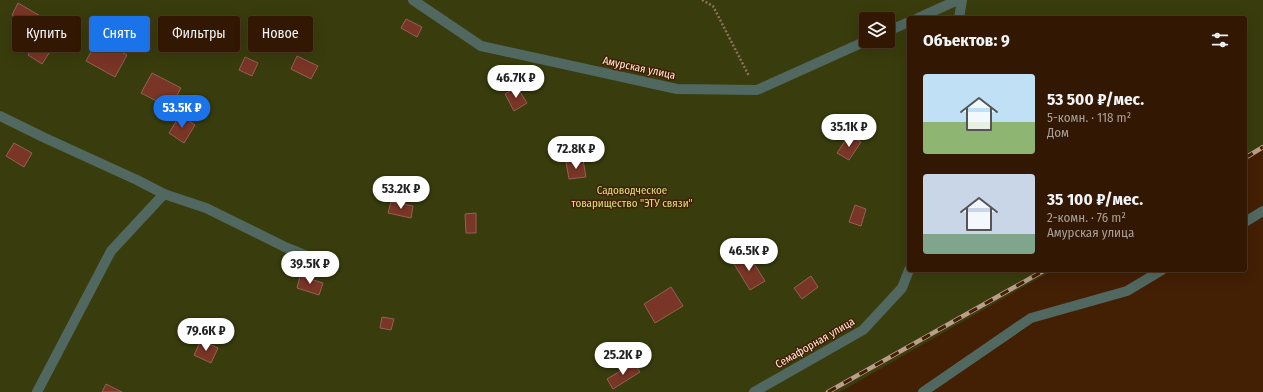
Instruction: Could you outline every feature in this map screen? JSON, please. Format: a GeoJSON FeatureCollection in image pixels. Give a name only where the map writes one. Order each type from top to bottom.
{"type":"FeatureCollection","features":[{"type":"Feature","properties":{"kind":"street","name":"Амурская улица"},"geometry":{"type":"LineString","coordinates":[[413,0],[481,46],[677,89],[756,90],[859,44]]}},
{"type":"Feature","properties":{"kind":"street"},"geometry":{"type":"LineString","coordinates":[[922,16],[958,0]]}},
{"type":"Feature","properties":{"kind":"street"},"geometry":{"type":"LineString","coordinates":[[959,16],[962,0]]}},
{"type":"Feature","properties":{"kind":"street"},"geometry":{"type":"LineString","coordinates":[[895,28],[907,23]]}},
{"type":"Feature","properties":{"kind":"street"},"geometry":{"type":"LineString","coordinates":[[0,116],[164,194],[206,208],[285,247],[322,262]]}},
{"type":"Feature","properties":{"kind":"street"},"geometry":{"type":"LineString","coordinates":[[37,392],[111,251],[164,194]]}},
{"type":"Feature","properties":{"kind":"street"},"geometry":{"type":"LineString","coordinates":[[1247,221],[1263,211]]}},
{"type":"Feature","properties":{"kind":"street","name":"Семафорная улица"},"geometry":{"type":"LineString","coordinates":[[758,391],[863,330],[902,288],[908,272]]}},
{"type":"Feature","properties":{"kind":"street"},"geometry":{"type":"LineString","coordinates":[[923,392],[1031,318],[1127,291],[1159,272]]}},
{"type":"Feature","properties":{"kind":"path"},"geometry":{"type":"LineString","coordinates":[[702,0],[713,6],[756,90]]}},
{"type":"Feature","properties":{"kind":"green space","name":"Садоводческое товарищество \"ЭТУ связи\""},"geometry":{"type":"Polygon","coordinates":[[[0,0],[1263,0],[1263,150],[1247,159],[1247,16],[907,16],[907,272],[1050,272],[840,392],[0,392],[0,0]]]}},
{"type":"Feature","properties":{"kind":"building"},"geometry":{"type":"Polygon","coordinates":[[[18,3],[40,16],[14,16],[12,15],[18,3]]]}},
{"type":"Feature","properties":{"kind":"building"},"geometry":{"type":"Polygon","coordinates":[[[406,19],[422,27],[417,37],[401,28],[406,19]]]}},
{"type":"Feature","properties":{"kind":"building"},"geometry":{"type":"Polygon","coordinates":[[[30,52],[50,52],[42,64],[28,55],[30,52]]]}},
{"type":"Feature","properties":{"kind":"building"},"geometry":{"type":"Polygon","coordinates":[[[91,52],[122,52],[127,55],[115,77],[86,61],[91,52]]]}},
{"type":"Feature","properties":{"kind":"building"},"geometry":{"type":"Polygon","coordinates":[[[297,56],[318,66],[311,79],[291,69],[297,56]]]}},
{"type":"Feature","properties":{"kind":"building"},"geometry":{"type":"Polygon","coordinates":[[[245,57],[258,63],[252,76],[239,70],[245,57]]]}},
{"type":"Feature","properties":{"kind":"building"},"geometry":{"type":"Polygon","coordinates":[[[152,73],[181,88],[170,108],[141,93],[152,73]]]}},
{"type":"Feature","properties":{"kind":"building"},"geometry":{"type":"Polygon","coordinates":[[[517,87],[527,103],[514,111],[505,94],[517,87]]]}},
{"type":"Feature","properties":{"kind":"building"},"geometry":{"type":"Polygon","coordinates":[[[180,115],[195,125],[184,143],[169,133],[180,115]]]}},
{"type":"Feature","properties":{"kind":"building"},"geometry":{"type":"Polygon","coordinates":[[[849,135],[861,142],[849,160],[837,153],[849,135]]]}},
{"type":"Feature","properties":{"kind":"building"},"geometry":{"type":"Polygon","coordinates":[[[14,143],[32,153],[24,167],[6,156],[14,143]]]}},
{"type":"Feature","properties":{"kind":"building"},"geometry":{"type":"Polygon","coordinates":[[[583,160],[586,177],[569,179],[566,162],[583,160]]]}},
{"type":"Feature","properties":{"kind":"building"},"geometry":{"type":"Polygon","coordinates":[[[391,202],[413,206],[411,218],[388,213],[391,202]]]}},
{"type":"Feature","properties":{"kind":"building"},"geometry":{"type":"Polygon","coordinates":[[[855,205],[866,209],[861,226],[849,222],[855,205]]]}},
{"type":"Feature","properties":{"kind":"building"},"geometry":{"type":"Polygon","coordinates":[[[476,213],[476,233],[466,233],[465,214],[476,213]]]}},
{"type":"Feature","properties":{"kind":"building"},"geometry":{"type":"Polygon","coordinates":[[[748,254],[765,281],[750,290],[734,264],[748,254]]]}},
{"type":"Feature","properties":{"kind":"building"},"geometry":{"type":"Polygon","coordinates":[[[300,276],[323,283],[319,295],[297,288],[300,276]]]}},
{"type":"Feature","properties":{"kind":"building"},"geometry":{"type":"Polygon","coordinates":[[[811,276],[818,287],[802,299],[794,288],[811,276]]]}},
{"type":"Feature","properties":{"kind":"building"},"geometry":{"type":"Polygon","coordinates":[[[671,287],[683,306],[655,323],[644,304],[671,287]]]}},
{"type":"Feature","properties":{"kind":"building"},"geometry":{"type":"Polygon","coordinates":[[[382,317],[394,319],[391,330],[380,328],[382,317]]]}},
{"type":"Feature","properties":{"kind":"building"},"geometry":{"type":"Polygon","coordinates":[[[201,340],[218,348],[211,363],[194,355],[201,340]]]}},
{"type":"Feature","properties":{"kind":"building"},"geometry":{"type":"Polygon","coordinates":[[[634,363],[640,372],[613,389],[607,379],[634,363]]]}},
{"type":"Feature","properties":{"kind":"building"},"geometry":{"type":"Polygon","coordinates":[[[106,384],[122,392],[102,392],[106,384]]]}},
{"type":"Feature","properties":{"kind":"railway"},"geometry":{"type":"LineString","coordinates":[[1247,157],[1263,147]]}},
{"type":"Feature","properties":{"kind":"railway"},"geometry":{"type":"LineString","coordinates":[[828,392],[1041,272]]}}]}
